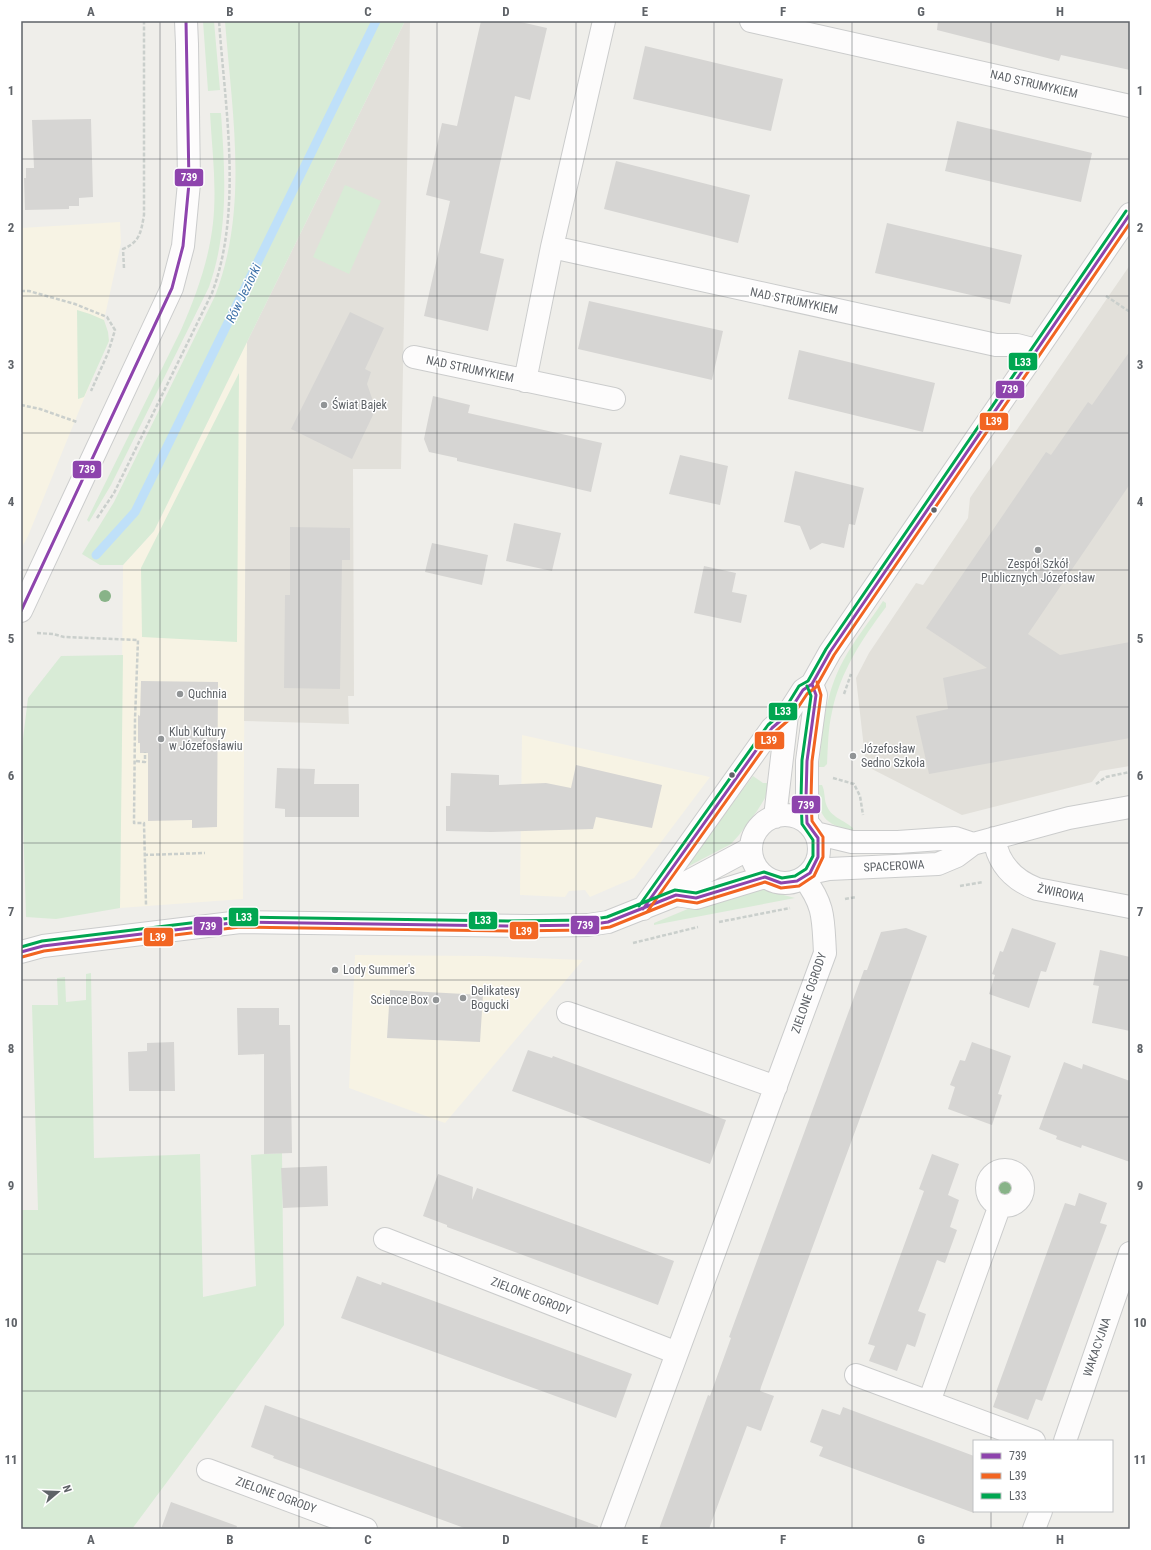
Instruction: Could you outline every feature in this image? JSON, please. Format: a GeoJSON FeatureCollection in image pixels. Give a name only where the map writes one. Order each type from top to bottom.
{"type":"FeatureCollection","features":[{"type":"Feature","properties":{"kind":"street"},"geometry":{"type":"LineString","coordinates":[[21,611],[172,288],[183,246],[189,183],[188,44],[186,21]]}},
{"type":"Feature","properties":{"kind":"street","name":"NAD STRUMYKIEM"},"geometry":{"type":"LineString","coordinates":[[525,380],[552,247],[604,21]]}},
{"type":"Feature","properties":{"kind":"street","name":"NAD STRUMYKIEM"},"geometry":{"type":"LineString","coordinates":[[750,21],[1130,106]]}},
{"type":"Feature","properties":{"kind":"street"},"geometry":{"type":"LineString","coordinates":[[643,909],[772,728],[787,715],[804,690],[812,684],[830,652],[1130,214]]}},
{"type":"Feature","properties":{"kind":"street","name":"NAD STRUMYKIEM"},"geometry":{"type":"LineString","coordinates":[[552,247],[996,345],[1016,345],[1036,350]]}},
{"type":"Feature","properties":{"kind":"street","name":"NAD STRUMYKIEM"},"geometry":{"type":"LineString","coordinates":[[414,357],[614,399]]}},
{"type":"Feature","properties":{"kind":"street"},"geometry":{"type":"LineString","coordinates":[[811,828],[792,816],[775,817],[766,820],[757,829],[751,848],[754,864],[765,877],[775,882],[786,884],[807,875],[817,863],[819,852],[811,828],[807,760],[816,695],[812,684]]}},
{"type":"Feature","properties":{"kind":"street"},"geometry":{"type":"LineString","coordinates":[[775,817],[787,715]]}},
{"type":"Feature","properties":{"kind":"street","name":"SPACEROWA"},"geometry":{"type":"LineString","coordinates":[[807,875],[829,869],[938,864],[957,856],[973,844],[1069,818],[1130,807]]}},
{"type":"Feature","properties":{"kind":"street","name":"SPACEROWA"},"geometry":{"type":"LineString","coordinates":[[811,828],[852,842],[898,842],[956,838],[973,844]]}},
{"type":"Feature","properties":{"kind":"street","name":"ŻWIROWA"},"geometry":{"type":"LineString","coordinates":[[994,838],[996,851],[1003,865],[1013,876],[1028,886],[1037,889],[1130,906]]}},
{"type":"Feature","properties":{"kind":"street"},"geometry":{"type":"LineString","coordinates":[[21,952],[43,946],[240,922],[508,926],[588,925],[608,922],[676,895],[689,881],[751,848]]}},
{"type":"Feature","properties":{"kind":"street","name":"ZIELONE OGRODY"},"geometry":{"type":"LineString","coordinates":[[612,1529],[825,953],[820,903],[807,875]]}},
{"type":"Feature","properties":{"kind":"street"},"geometry":{"type":"LineString","coordinates":[[676,895],[696,898],[765,877]]}},
{"type":"Feature","properties":{"kind":"street"},"geometry":{"type":"LineString","coordinates":[[568,1013],[776,1086]]}},
{"type":"Feature","properties":{"kind":"street"},"geometry":{"type":"LineString","coordinates":[[929,1402],[1000,1205]]}},
{"type":"Feature","properties":{"kind":"street","name":"ZIELONE OGRODY"},"geometry":{"type":"LineString","coordinates":[[385,1239],[677,1353]]}},
{"type":"Feature","properties":{"kind":"street","name":"WAKACYJNA"},"geometry":{"type":"LineString","coordinates":[[1065,1440],[1130,1253]]}},
{"type":"Feature","properties":{"kind":"street"},"geometry":{"type":"LineString","coordinates":[[856,1375],[1031,1440]]}},
{"type":"Feature","properties":{"kind":"street","name":"ZIELONE OGRODY"},"geometry":{"type":"LineString","coordinates":[[208,1470],[366,1529]]}},
{"type":"Feature","properties":{"kind":"street"},"geometry":{"type":"LineString","coordinates":[[1034,1529],[1041,1512]]}},
{"type":"Feature","properties":{"kind":"path"},"geometry":{"type":"LineString","coordinates":[[124,268],[122,249],[132,245],[140,234],[144,215],[144,21]]}},
{"type":"Feature","properties":{"kind":"path"},"geometry":{"type":"LineString","coordinates":[[21,291],[29,291],[75,304],[107,317]]}},
{"type":"Feature","properties":{"kind":"path"},"geometry":{"type":"LineString","coordinates":[[1102,294],[1130,312]]}},
{"type":"Feature","properties":{"kind":"path"},"geometry":{"type":"LineString","coordinates":[[21,405],[40,409],[78,422]]}},
{"type":"Feature","properties":{"kind":"path"},"geometry":{"type":"LineString","coordinates":[[37,633],[53,634],[64,637],[138,640],[135,719],[136,761],[134,822],[144,822],[146,906]]}},
{"type":"Feature","properties":{"kind":"path"},"geometry":{"type":"LineString","coordinates":[[843,696],[852,671]]}},
{"type":"Feature","properties":{"kind":"path"},"geometry":{"type":"LineString","coordinates":[[136,761],[145,762],[145,752]]}},
{"type":"Feature","properties":{"kind":"path"},"geometry":{"type":"LineString","coordinates":[[832,770],[832,783]]}},
{"type":"Feature","properties":{"kind":"path"},"geometry":{"type":"LineString","coordinates":[[1094,785],[1106,777],[1130,772]]}},
{"type":"Feature","properties":{"kind":"path"},"geometry":{"type":"LineString","coordinates":[[144,855],[205,853]]}},
{"type":"Feature","properties":{"kind":"shaded area","name":"Świat Bajek"},"geometry":{"type":"Polygon","coordinates":[[[405,21],[410,21],[401,469],[353,469],[354,696],[348,696],[349,724],[244,721],[247,342],[405,21]]]}},
{"type":"Feature","properties":{"kind":"shaded area"},"geometry":{"type":"Polygon","coordinates":[[[120,222],[121,243],[104,320],[109,341],[103,352],[28,536],[21,549],[21,228],[120,222]]]}},
{"type":"Feature","properties":{"kind":"shaded area","name":"Zespół Szkół Publicznych Józefosław"},"geometry":{"type":"Polygon","coordinates":[[[1130,265],[1130,766],[1100,771],[1092,782],[962,815],[866,766],[856,678],[869,653],[916,583],[923,585],[968,518],[970,498],[1130,265]]]}},
{"type":"Feature","properties":{"kind":"shaded area"},"geometry":{"type":"Polygon","coordinates":[[[247,342],[243,899],[120,908],[123,565],[154,531],[247,342]]]}},
{"type":"Feature","properties":{"kind":"shaded area"},"geometry":{"type":"Polygon","coordinates":[[[522,735],[710,777],[634,878],[590,897],[585,890],[569,891],[565,897],[520,895],[522,735]]]}},
{"type":"Feature","properties":{"kind":"shaded area"},"geometry":{"type":"Polygon","coordinates":[[[355,955],[485,956],[583,960],[445,1123],[349,1088],[355,955]]]}},
{"type":"Feature","properties":{"kind":"green space"},"geometry":{"type":"Polygon","coordinates":[[[203,21],[214,21],[220,90],[208,91],[203,21]]]}},
{"type":"Feature","properties":{"kind":"green space"},"geometry":{"type":"Polygon","coordinates":[[[225,21],[405,21],[154,531],[123,565],[100,565],[82,554],[114,502],[215,296],[225,263],[232,229],[235,195],[235,160],[234,125],[225,21]]]}},
{"type":"Feature","properties":{"kind":"green space"},"geometry":{"type":"Polygon","coordinates":[[[210,113],[221,113],[224,157],[224,201],[220,244],[209,287],[111,485],[89,522],[87,520],[181,330],[201,278],[211,237],[214,209],[210,113]]]}},
{"type":"Feature","properties":{"kind":"green space"},"geometry":{"type":"Polygon","coordinates":[[[345,185],[381,201],[349,274],[313,257],[345,185]]]}},
{"type":"Feature","properties":{"kind":"green space"},"geometry":{"type":"Polygon","coordinates":[[[77,310],[104,320],[109,341],[84,397],[78,399],[77,310]]]}},
{"type":"Feature","properties":{"kind":"green space"},"geometry":{"type":"Polygon","coordinates":[[[239,373],[237,642],[142,637],[141,568],[239,373]]]}},
{"type":"Feature","properties":{"kind":"green space"},"geometry":{"type":"Polygon","coordinates":[[[883,601],[886,603],[886,607],[860,644],[840,683],[831,718],[828,738],[827,764],[824,767],[819,767],[825,713],[832,686],[852,645],[883,601]]]}},
{"type":"Feature","properties":{"kind":"green space"},"geometry":{"type":"Polygon","coordinates":[[[123,655],[120,908],[56,919],[26,917],[21,755],[28,698],[61,656],[123,655]]]}},
{"type":"Feature","properties":{"kind":"green space"},"geometry":{"type":"Polygon","coordinates":[[[753,776],[763,783],[769,783],[765,798],[757,811],[731,844],[687,867],[686,865],[753,776]]]}},
{"type":"Feature","properties":{"kind":"green space"},"geometry":{"type":"Polygon","coordinates":[[[818,785],[822,785],[828,809],[853,828],[853,831],[835,825],[824,817],[819,804],[818,785]]]}},
{"type":"Feature","properties":{"kind":"green space"},"geometry":{"type":"Polygon","coordinates":[[[761,889],[795,898],[654,925],[654,923],[695,906],[761,889]]]}},
{"type":"Feature","properties":{"kind":"green space"},"geometry":{"type":"Polygon","coordinates":[[[91,973],[94,1158],[200,1154],[203,1297],[256,1286],[251,1155],[282,1153],[284,1325],[132,1529],[21,1529],[21,1210],[38,1210],[32,1005],[58,1005],[57,978],[65,977],[66,1002],[86,1000],[86,974],[91,973]]]}},
{"type":"Feature","properties":{"kind":"building"},"geometry":{"type":"Polygon","coordinates":[[[481,21],[516,21],[547,28],[530,100],[515,96],[480,253],[504,259],[488,331],[424,316],[450,201],[426,195],[442,123],[457,126],[481,21]]]}},
{"type":"Feature","properties":{"kind":"building"},"geometry":{"type":"Polygon","coordinates":[[[938,21],[1130,21],[1130,70],[1061,55],[1059,61],[937,30],[938,21]]]}},
{"type":"Feature","properties":{"kind":"building"},"geometry":{"type":"Polygon","coordinates":[[[645,46],[783,79],[771,131],[633,99],[645,46]]]}},
{"type":"Feature","properties":{"kind":"building"},"geometry":{"type":"Polygon","coordinates":[[[91,119],[93,197],[79,198],[79,206],[69,206],[69,209],[25,210],[24,178],[26,178],[26,168],[34,168],[32,120],[91,119]]]}},
{"type":"Feature","properties":{"kind":"building"},"geometry":{"type":"Polygon","coordinates":[[[957,121],[1092,153],[1081,202],[945,171],[957,121]]]}},
{"type":"Feature","properties":{"kind":"building"},"geometry":{"type":"Polygon","coordinates":[[[616,161],[750,195],[738,243],[604,209],[616,161]]]}},
{"type":"Feature","properties":{"kind":"building"},"geometry":{"type":"Polygon","coordinates":[[[887,223],[1022,255],[1010,304],[875,273],[887,223]]]}},
{"type":"Feature","properties":{"kind":"building"},"geometry":{"type":"Polygon","coordinates":[[[589,301],[723,331],[712,380],[578,349],[589,301]]]}},
{"type":"Feature","properties":{"kind":"building"},"geometry":{"type":"Polygon","coordinates":[[[350,312],[384,328],[365,369],[371,372],[367,384],[373,401],[373,415],[352,459],[291,429],[350,312]]]}},
{"type":"Feature","properties":{"kind":"building"},"geometry":{"type":"Polygon","coordinates":[[[799,350],[935,383],[923,432],[788,399],[799,350]]]}},
{"type":"Feature","properties":{"kind":"building"},"geometry":{"type":"Polygon","coordinates":[[[1130,351],[1130,484],[1028,634],[1060,655],[1130,642],[1130,738],[929,774],[916,716],[948,709],[943,678],[987,668],[926,628],[1046,452],[1051,455],[1088,402],[1092,405],[1130,351]]]}},
{"type":"Feature","properties":{"kind":"building"},"geometry":{"type":"Polygon","coordinates":[[[433,396],[470,405],[468,413],[602,443],[591,492],[457,461],[457,458],[429,452],[424,439],[433,396]]]}},
{"type":"Feature","properties":{"kind":"building"},"geometry":{"type":"Polygon","coordinates":[[[680,455],[728,466],[720,505],[669,494],[680,455]]]}},
{"type":"Feature","properties":{"kind":"building"},"geometry":{"type":"Polygon","coordinates":[[[795,471],[864,488],[855,525],[849,524],[844,548],[822,543],[810,550],[800,526],[784,522],[795,471]]]}},
{"type":"Feature","properties":{"kind":"building"},"geometry":{"type":"Polygon","coordinates":[[[514,523],[561,533],[552,571],[506,561],[514,523]]]}},
{"type":"Feature","properties":{"kind":"building"},"geometry":{"type":"Polygon","coordinates":[[[290,527],[350,528],[350,560],[342,560],[340,689],[284,688],[285,595],[290,595],[290,527]]]}},
{"type":"Feature","properties":{"kind":"building"},"geometry":{"type":"Polygon","coordinates":[[[432,543],[488,555],[482,585],[425,572],[432,543]]]}},
{"type":"Feature","properties":{"kind":"building"},"geometry":{"type":"Polygon","coordinates":[[[704,566],[736,573],[732,592],[747,595],[741,623],[694,613],[704,566]]]}},
{"type":"Feature","properties":{"kind":"building"},"geometry":{"type":"Polygon","coordinates":[[[141,681],[218,682],[217,827],[192,828],[192,820],[148,821],[148,753],[140,753],[140,743],[138,743],[138,715],[140,716],[141,681]]]}},
{"type":"Feature","properties":{"kind":"building"},"geometry":{"type":"Polygon","coordinates":[[[576,765],[662,785],[652,828],[596,817],[593,829],[491,832],[446,831],[446,806],[450,806],[451,773],[499,775],[499,785],[546,783],[571,788],[576,765]]]}},
{"type":"Feature","properties":{"kind":"building"},"geometry":{"type":"Polygon","coordinates":[[[277,768],[315,769],[314,784],[359,784],[359,817],[285,817],[285,809],[275,808],[277,768]]]}},
{"type":"Feature","properties":{"kind":"building"},"geometry":{"type":"Polygon","coordinates":[[[906,928],[927,936],[761,1387],[760,1391],[774,1396],[761,1431],[747,1426],[709,1529],[659,1529],[708,1395],[710,1396],[731,1338],[729,1337],[864,970],[867,970],[881,932],[906,928]]]}},
{"type":"Feature","properties":{"kind":"building"},"geometry":{"type":"Polygon","coordinates":[[[1012,928],[1056,943],[1046,972],[1041,971],[1029,1008],[989,994],[995,975],[992,974],[1000,951],[1003,952],[1012,928]]]}},
{"type":"Feature","properties":{"kind":"building"},"geometry":{"type":"Polygon","coordinates":[[[1100,950],[1130,957],[1130,1031],[1092,1023],[1099,986],[1093,985],[1100,950]]]}},
{"type":"Feature","properties":{"kind":"building"},"geometry":{"type":"Polygon","coordinates":[[[390,990],[483,995],[480,1042],[387,1038],[390,990]]]}},
{"type":"Feature","properties":{"kind":"building"},"geometry":{"type":"Polygon","coordinates":[[[237,1008],[279,1008],[279,1025],[290,1025],[292,1153],[264,1154],[264,1054],[238,1055],[237,1008]]]}},
{"type":"Feature","properties":{"kind":"building"},"geometry":{"type":"Polygon","coordinates":[[[174,1042],[175,1091],[129,1091],[128,1052],[147,1051],[147,1043],[174,1042]]]}},
{"type":"Feature","properties":{"kind":"building"},"geometry":{"type":"Polygon","coordinates":[[[972,1042],[1011,1056],[998,1094],[1002,1095],[992,1125],[948,1109],[955,1087],[950,1085],[960,1060],[965,1061],[972,1042]]]}},
{"type":"Feature","properties":{"kind":"building"},"geometry":{"type":"Polygon","coordinates":[[[528,1050],[552,1058],[553,1056],[726,1120],[710,1164],[512,1091],[528,1050]]]}},
{"type":"Feature","properties":{"kind":"building"},"geometry":{"type":"Polygon","coordinates":[[[1064,1062],[1082,1069],[1083,1064],[1130,1081],[1130,1162],[1082,1145],[1081,1148],[1056,1139],[1057,1136],[1039,1129],[1064,1062]]]}},
{"type":"Feature","properties":{"kind":"building"},"geometry":{"type":"Polygon","coordinates":[[[932,1154],[959,1164],[948,1195],[959,1200],[950,1227],[957,1230],[945,1263],[937,1260],[918,1311],[926,1314],[915,1347],[907,1344],[897,1371],[869,1361],[875,1346],[868,1344],[924,1191],[919,1189],[932,1154]]]}},
{"type":"Feature","properties":{"kind":"building"},"geometry":{"type":"Polygon","coordinates":[[[327,1166],[328,1206],[283,1208],[281,1168],[327,1166]]]}},
{"type":"Feature","properties":{"kind":"building"},"geometry":{"type":"Polygon","coordinates":[[[438,1174],[473,1187],[472,1200],[477,1188],[674,1261],[658,1305],[447,1227],[447,1225],[423,1216],[438,1174]]]}},
{"type":"Feature","properties":{"kind":"building"},"geometry":{"type":"Polygon","coordinates":[[[1079,1193],[1107,1203],[1100,1223],[1107,1225],[1042,1401],[1036,1399],[1028,1420],[993,1407],[998,1393],[996,1392],[1065,1203],[1075,1206],[1079,1193]]]}},
{"type":"Feature","properties":{"kind":"building"},"geometry":{"type":"Polygon","coordinates":[[[357,1276],[381,1285],[382,1282],[632,1374],[616,1418],[341,1318],[357,1276]]]}},
{"type":"Feature","properties":{"kind":"building"},"geometry":{"type":"Polygon","coordinates":[[[265,1405],[598,1526],[598,1529],[467,1529],[273,1458],[274,1456],[251,1447],[265,1405]]]}},
{"type":"Feature","properties":{"kind":"building"},"geometry":{"type":"Polygon","coordinates":[[[843,1407],[973,1456],[974,1513],[819,1456],[823,1447],[810,1442],[822,1409],[840,1415],[843,1407]]]}},
{"type":"Feature","properties":{"kind":"building"},"geometry":{"type":"Polygon","coordinates":[[[171,1502],[237,1526],[236,1529],[161,1529],[171,1502]]]}},
{"type":"Feature","properties":{"kind":"waterway","name":"Rów Jeziorki"},"geometry":{"type":"LineString","coordinates":[[96,555],[135,512],[376,21]]}},
{"type":"Feature","properties":{"kind":"transit line","name":"739"},"geometry":{"type":"LineString","coordinates":[[21,611],[172,288],[183,246],[189,183],[186,21]]}},
{"type":"Feature","properties":{"kind":"transit line","name":"L33"},"geometry":{"type":"LineString","coordinates":[[639,906],[768,725],[783,712],[799,686],[808,681],[826,649],[1126,211]]}},
{"type":"Feature","properties":{"kind":"transit line","name":"739"},"geometry":{"type":"LineString","coordinates":[[643,909],[772,728],[787,715],[803,690],[812,684],[830,652],[1130,214]]}},
{"type":"Feature","properties":{"kind":"transit line","name":"L39"},"geometry":{"type":"LineString","coordinates":[[647,912],[776,731],[791,718],[807,694],[816,687],[834,655],[1130,223]]}},
{"type":"Feature","properties":{"kind":"transit line","name":"L39"},"geometry":{"type":"LineString","coordinates":[[22,957],[44,951],[240,927],[508,931],[589,930],[610,927],[677,900],[697,903],[765,882],[781,888],[799,886],[814,876],[823,857],[823,837],[812,821],[811,799],[812,761],[821,695],[817,682]]}},
{"type":"Feature","properties":{"kind":"transit line","name":"739"},"geometry":{"type":"LineString","coordinates":[[765,877],[781,883],[797,881],[810,873],[818,857],[818,838],[807,823],[806,799],[807,761],[816,695],[812,684]]}},
{"type":"Feature","properties":{"kind":"transit line","name":"L33"},"geometry":{"type":"LineString","coordinates":[[21,947],[42,941],[240,917],[508,921],[588,920],[607,917],[675,890],[696,893],[764,872],[782,878],[795,876],[806,869],[813,856],[813,840],[802,824],[801,799],[802,760],[811,696],[807,686]]}},
{"type":"Feature","properties":{"kind":"transit line","name":"739"},"geometry":{"type":"LineString","coordinates":[[21,952],[43,946],[240,922],[508,926],[588,925],[608,922],[676,895],[696,898],[765,877]]}},
{"type":"Feature","properties":{"kind":"place","name":"Świat Bajek"},"geometry":{"type":"Point","coordinates":[324,405]}},
{"type":"Feature","properties":{"kind":"place","name":"Zespół Szkół Publicznych Józefosław"},"geometry":{"type":"Point","coordinates":[1038,550]}},
{"type":"Feature","properties":{"kind":"place","name":"Quchnia"},"geometry":{"type":"Point","coordinates":[180,694]}},
{"type":"Feature","properties":{"kind":"place","name":"Klub Kultury w Józefosławiu"},"geometry":{"type":"Point","coordinates":[161,739]}},
{"type":"Feature","properties":{"kind":"place","name":"Józefosław Sedno Szkoła"},"geometry":{"type":"Point","coordinates":[853,756]}},
{"type":"Feature","properties":{"kind":"place","name":"Lody Summer's"},"geometry":{"type":"Point","coordinates":[335,970]}},
{"type":"Feature","properties":{"kind":"place","name":"Delikatesy Bogucki"},"geometry":{"type":"Point","coordinates":[463,998]}},
{"type":"Feature","properties":{"kind":"place","name":"Science Box"},"geometry":{"type":"Point","coordinates":[436,1000]}}]}
